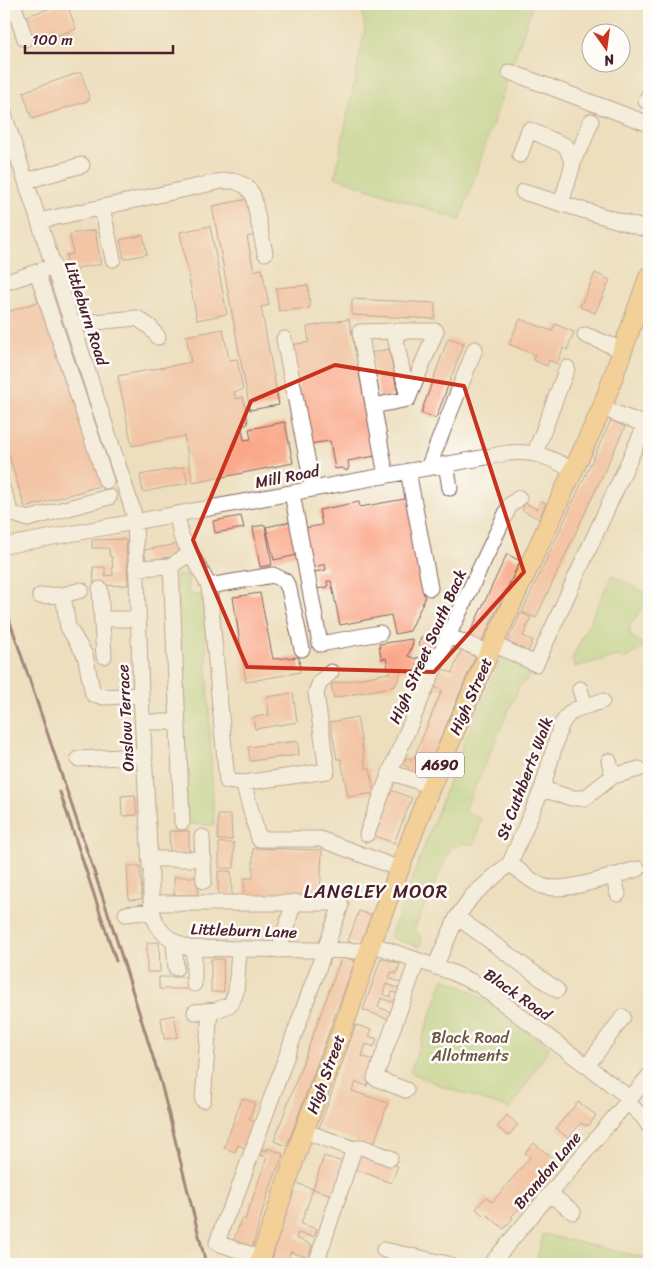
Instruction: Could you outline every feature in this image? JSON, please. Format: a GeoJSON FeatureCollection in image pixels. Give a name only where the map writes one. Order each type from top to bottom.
{"type":"FeatureCollection","features":[{"type":"Feature","properties":{"kind":"main road","name":"High Street"},"geometry":{"type":"LineString","coordinates":[[260,1261],[304,1131],[431,786],[491,649],[602,408],[649,276]]}},
{"type":"Feature","properties":{"kind":"street"},"geometry":{"type":"LineString","coordinates":[[14,10],[25,39]]}},
{"type":"Feature","properties":{"kind":"street"},"geometry":{"type":"LineString","coordinates":[[510,72],[649,124]]}},
{"type":"Feature","properties":{"kind":"street","name":"Littleburn Road"},"geometry":{"type":"LineString","coordinates":[[4,114],[135,522]]}},
{"type":"Feature","properties":{"kind":"street"},"geometry":{"type":"LineString","coordinates":[[561,204],[576,154],[582,145],[591,121]]}},
{"type":"Feature","properties":{"kind":"street"},"geometry":{"type":"LineString","coordinates":[[520,156],[529,130],[566,146],[573,164]]}},
{"type":"Feature","properties":{"kind":"street"},"geometry":{"type":"LineString","coordinates":[[26,181],[82,165]]}},
{"type":"Feature","properties":{"kind":"street"},"geometry":{"type":"LineString","coordinates":[[39,221],[234,181],[246,186],[253,195],[265,253]]}},
{"type":"Feature","properties":{"kind":"street"},"geometry":{"type":"LineString","coordinates":[[524,192],[649,230]]}},
{"type":"Feature","properties":{"kind":"street"},"geometry":{"type":"LineString","coordinates":[[102,207],[113,259]]}},
{"type":"Feature","properties":{"kind":"street"},"geometry":{"type":"LineString","coordinates":[[4,282],[54,266]]}},
{"type":"Feature","properties":{"kind":"street"},"geometry":{"type":"LineString","coordinates":[[37,272],[106,480]]}},
{"type":"Feature","properties":{"kind":"street"},"geometry":{"type":"LineString","coordinates":[[73,324],[137,318],[150,327],[158,337]]}},
{"type":"Feature","properties":{"kind":"street"},"geometry":{"type":"LineString","coordinates":[[394,330],[408,399]]}},
{"type":"Feature","properties":{"kind":"street"},"geometry":{"type":"LineString","coordinates":[[386,476],[360,332],[394,330],[436,331],[408,399]]}},
{"type":"Feature","properties":{"kind":"street"},"geometry":{"type":"LineString","coordinates":[[585,335],[623,350]]}},
{"type":"Feature","properties":{"kind":"street"},"geometry":{"type":"LineString","coordinates":[[284,339],[313,489]]}},
{"type":"Feature","properties":{"kind":"street"},"geometry":{"type":"LineString","coordinates":[[428,468],[475,349]]}},
{"type":"Feature","properties":{"kind":"street"},"geometry":{"type":"LineString","coordinates":[[535,453],[567,368]]}},
{"type":"Feature","properties":{"kind":"street"},"geometry":{"type":"LineString","coordinates":[[373,406],[408,399]]}},
{"type":"Feature","properties":{"kind":"street"},"geometry":{"type":"LineString","coordinates":[[448,636],[536,664],[648,421],[602,408]]}},
{"type":"Feature","properties":{"kind":"street","name":"Mill Road"},"geometry":{"type":"LineString","coordinates":[[4,546],[508,453],[524,451],[535,453],[574,470]]}},
{"type":"Feature","properties":{"kind":"street"},"geometry":{"type":"LineString","coordinates":[[446,464],[450,488]]}},
{"type":"Feature","properties":{"kind":"street"},"geometry":{"type":"LineString","coordinates":[[408,472],[430,588]]}},
{"type":"Feature","properties":{"kind":"street"},"geometry":{"type":"LineString","coordinates":[[4,492],[11,513],[28,519],[110,497]]}},
{"type":"Feature","properties":{"kind":"street"},"geometry":{"type":"LineString","coordinates":[[292,493],[320,644],[380,633]]}},
{"type":"Feature","properties":{"kind":"street","name":"High Street South Back"},"geometry":{"type":"LineString","coordinates":[[367,834],[390,772],[448,636],[510,505],[519,498]]}},
{"type":"Feature","properties":{"kind":"street"},"geometry":{"type":"LineString","coordinates":[[177,515],[181,536],[209,586],[227,781],[243,783],[327,770],[316,693],[320,682],[331,672]]}},
{"type":"Feature","properties":{"kind":"street"},"geometry":{"type":"LineString","coordinates":[[135,522],[136,568],[171,566],[190,553]]}},
{"type":"Feature","properties":{"kind":"street"},"geometry":{"type":"LineString","coordinates":[[171,566],[182,822]]}},
{"type":"Feature","properties":{"kind":"street","name":"Onslow Terrace"},"geometry":{"type":"LineString","coordinates":[[136,568],[152,903]]}},
{"type":"Feature","properties":{"kind":"street"},"geometry":{"type":"LineString","coordinates":[[209,586],[273,575],[280,577],[290,589],[302,649]]}},
{"type":"Feature","properties":{"kind":"street"},"geometry":{"type":"LineString","coordinates":[[100,589],[104,656]]}},
{"type":"Feature","properties":{"kind":"street"},"geometry":{"type":"LineString","coordinates":[[40,596],[63,595],[81,590]]}},
{"type":"Feature","properties":{"kind":"street"},"geometry":{"type":"LineString","coordinates":[[63,595],[68,627],[85,655],[93,694],[104,697],[141,695]]}},
{"type":"Feature","properties":{"kind":"street"},"geometry":{"type":"LineString","coordinates":[[102,620],[138,619]]}},
{"type":"Feature","properties":{"kind":"street"},"geometry":{"type":"LineString","coordinates":[[580,689],[586,706]]}},
{"type":"Feature","properties":{"kind":"street","name":"St Cuthberts Walk"},"geometry":{"type":"LineString","coordinates":[[435,967],[456,917],[472,896],[510,862],[542,789],[562,725],[568,715],[574,710],[602,700]]}},
{"type":"Feature","properties":{"kind":"street"},"geometry":{"type":"LineString","coordinates":[[143,722],[177,722]]}},
{"type":"Feature","properties":{"kind":"street"},"geometry":{"type":"LineString","coordinates":[[84,754],[145,756]]}},
{"type":"Feature","properties":{"kind":"street"},"geometry":{"type":"LineString","coordinates":[[609,761],[613,776]]}},
{"type":"Feature","properties":{"kind":"street"},"geometry":{"type":"LineString","coordinates":[[542,789],[572,798],[585,798],[613,776],[639,769]]}},
{"type":"Feature","properties":{"kind":"street"},"geometry":{"type":"LineString","coordinates":[[390,772],[431,786]]}},
{"type":"Feature","properties":{"kind":"street"},"geometry":{"type":"LineString","coordinates":[[243,783],[259,838],[320,839],[400,869]]}},
{"type":"Feature","properties":{"kind":"street"},"geometry":{"type":"LineString","coordinates":[[202,837],[204,881]]}},
{"type":"Feature","properties":{"kind":"street"},"geometry":{"type":"LineString","coordinates":[[150,866],[204,859]]}},
{"type":"Feature","properties":{"kind":"street"},"geometry":{"type":"LineString","coordinates":[[510,862],[529,879],[548,888],[567,887],[638,869]]}},
{"type":"Feature","properties":{"kind":"street"},"geometry":{"type":"LineString","coordinates":[[612,875],[618,894]]}},
{"type":"Feature","properties":{"kind":"street"},"geometry":{"type":"LineString","coordinates":[[278,950],[294,902]]}},
{"type":"Feature","properties":{"kind":"street"},"geometry":{"type":"LineString","coordinates":[[126,914],[152,903],[294,902],[337,903],[341,905],[235,1199],[216,1243],[260,1261]]}},
{"type":"Feature","properties":{"kind":"street","name":"Littleburn Lane"},"geometry":{"type":"LineString","coordinates":[[152,903],[158,928],[174,943],[194,948],[239,950],[370,948]]}},
{"type":"Feature","properties":{"kind":"street"},"geometry":{"type":"LineString","coordinates":[[456,917],[557,990]]}},
{"type":"Feature","properties":{"kind":"street"},"geometry":{"type":"LineString","coordinates":[[174,943],[176,968]]}},
{"type":"Feature","properties":{"kind":"street"},"geometry":{"type":"LineString","coordinates":[[194,948],[194,984]]}},
{"type":"Feature","properties":{"kind":"street","name":"Black Road"},"geometry":{"type":"LineString","coordinates":[[370,948],[451,972],[478,985],[587,1066],[629,1101],[649,1126]]}},
{"type":"Feature","properties":{"kind":"street"},"geometry":{"type":"LineString","coordinates":[[203,1100],[203,1012],[226,1008],[231,1004],[238,976],[239,950]]}},
{"type":"Feature","properties":{"kind":"street"},"geometry":{"type":"LineString","coordinates":[[406,1090],[375,1078],[417,961]]}},
{"type":"Feature","properties":{"kind":"street"},"geometry":{"type":"LineString","coordinates":[[587,1066],[623,1017]]}},
{"type":"Feature","properties":{"kind":"street","name":"Brandon Lane"},"geometry":{"type":"LineString","coordinates":[[491,1264],[649,1076]]}},
{"type":"Feature","properties":{"kind":"street"},"geometry":{"type":"LineString","coordinates":[[304,1131],[354,1149],[362,1147],[390,1158]]}},
{"type":"Feature","properties":{"kind":"street"},"geometry":{"type":"LineString","coordinates":[[316,1264],[354,1149]]}},
{"type":"Feature","properties":{"kind":"street"},"geometry":{"type":"LineString","coordinates":[[550,1194],[573,1212]]}},
{"type":"Feature","properties":{"kind":"street"},"geometry":{"type":"LineString","coordinates":[[384,1250],[448,1264]]}},
{"type":"Feature","properties":{"kind":"highlighted area"},"geometry":{"type":"Polygon","coordinates":[[[335,365],[464,386],[524,572],[434,672],[247,667],[193,540],[251,401],[335,365]]]}},
{"type":"Feature","properties":{"kind":"green space"},"geometry":{"type":"Polygon","coordinates":[[[361,4],[533,4],[460,220],[335,177],[365,29],[361,4]]]}},
{"type":"Feature","properties":{"kind":"green space"},"geometry":{"type":"Polygon","coordinates":[[[176,575],[188,575],[189,595],[204,595],[214,825],[186,824],[176,575]]]}},
{"type":"Feature","properties":{"kind":"green space"},"geometry":{"type":"Polygon","coordinates":[[[612,575],[649,595],[649,598],[629,627],[631,636],[644,645],[640,650],[624,659],[617,656],[575,667],[572,659],[612,575]]]}},
{"type":"Feature","properties":{"kind":"green space"},"geometry":{"type":"Polygon","coordinates":[[[502,656],[536,671],[519,687],[464,811],[481,819],[474,845],[463,843],[451,848],[414,929],[422,938],[420,947],[390,937],[462,747],[502,656]]]}},
{"type":"Feature","properties":{"kind":"green space","name":"Black Road Allotments"},"geometry":{"type":"Polygon","coordinates":[[[444,978],[486,1000],[549,1048],[510,1109],[441,1086],[410,1072],[444,978]]]}},
{"type":"Feature","properties":{"kind":"green space"},"geometry":{"type":"Polygon","coordinates":[[[543,1234],[649,1259],[649,1264],[536,1264],[543,1234]]]}},
{"type":"Feature","properties":{"kind":"building"},"geometry":{"type":"Polygon","coordinates":[[[67,4],[76,29],[33,43],[24,17],[67,4]]]}},
{"type":"Feature","properties":{"kind":"building"},"geometry":{"type":"Polygon","coordinates":[[[81,72],[90,100],[32,119],[23,92],[81,72]]]}},
{"type":"Feature","properties":{"kind":"building"},"geometry":{"type":"Polygon","coordinates":[[[249,199],[255,235],[247,237],[254,271],[262,269],[269,305],[261,307],[279,405],[250,410],[212,206],[249,199]]]}},
{"type":"Feature","properties":{"kind":"building"},"geometry":{"type":"Polygon","coordinates":[[[210,226],[227,314],[197,320],[180,232],[210,226]]]}},
{"type":"Feature","properties":{"kind":"building"},"geometry":{"type":"Polygon","coordinates":[[[95,230],[101,264],[77,268],[78,272],[69,274],[66,255],[73,254],[70,234],[95,230]]]}},
{"type":"Feature","properties":{"kind":"building"},"geometry":{"type":"Polygon","coordinates":[[[143,235],[147,254],[124,259],[120,240],[143,235]]]}},
{"type":"Feature","properties":{"kind":"building"},"geometry":{"type":"Polygon","coordinates":[[[595,273],[610,280],[595,313],[580,307],[595,273]]]}},
{"type":"Feature","properties":{"kind":"building"},"geometry":{"type":"Polygon","coordinates":[[[308,285],[310,308],[279,311],[276,288],[308,285]]]}},
{"type":"Feature","properties":{"kind":"building"},"geometry":{"type":"Polygon","coordinates":[[[352,299],[435,303],[435,319],[352,315],[352,299]]]}},
{"type":"Feature","properties":{"kind":"building"},"geometry":{"type":"Polygon","coordinates":[[[44,300],[106,484],[25,508],[4,439],[4,313],[44,300]]]}},
{"type":"Feature","properties":{"kind":"building"},"geometry":{"type":"Polygon","coordinates":[[[349,319],[375,456],[348,461],[349,467],[347,471],[342,468],[335,469],[330,441],[309,444],[291,345],[309,342],[307,327],[349,319]]]}},
{"type":"Feature","properties":{"kind":"building"},"geometry":{"type":"Polygon","coordinates":[[[520,319],[552,331],[555,324],[574,332],[567,350],[563,348],[557,364],[549,360],[547,366],[533,360],[535,355],[509,344],[520,319]]]}},
{"type":"Feature","properties":{"kind":"building"},"geometry":{"type":"Polygon","coordinates":[[[223,329],[229,360],[237,359],[243,390],[234,392],[236,399],[243,397],[248,424],[241,426],[244,440],[251,439],[249,429],[285,422],[293,463],[193,483],[184,436],[132,446],[118,376],[191,362],[186,336],[223,329]]]}},
{"type":"Feature","properties":{"kind":"building"},"geometry":{"type":"Polygon","coordinates":[[[448,338],[464,343],[436,418],[421,413],[448,338]]]}},
{"type":"Feature","properties":{"kind":"building"},"geometry":{"type":"Polygon","coordinates":[[[389,349],[398,394],[380,398],[371,353],[389,349]]]}},
{"type":"Feature","properties":{"kind":"building"},"geometry":{"type":"Polygon","coordinates":[[[611,420],[625,427],[536,618],[522,612],[611,420]]]}},
{"type":"Feature","properties":{"kind":"building"},"geometry":{"type":"Polygon","coordinates":[[[184,467],[188,483],[143,492],[140,475],[184,467]]]}},
{"type":"Feature","properties":{"kind":"building"},"geometry":{"type":"Polygon","coordinates":[[[410,498],[426,583],[421,583],[425,598],[410,631],[395,634],[391,615],[340,625],[331,581],[327,581],[328,587],[317,589],[314,572],[326,570],[325,564],[312,568],[304,528],[322,525],[319,510],[359,502],[360,507],[410,498]]]}},
{"type":"Feature","properties":{"kind":"building"},"geometry":{"type":"Polygon","coordinates":[[[541,501],[546,503],[539,519],[522,510],[525,503],[537,509],[541,501]]]}},
{"type":"Feature","properties":{"kind":"building"},"geometry":{"type":"Polygon","coordinates":[[[241,516],[244,528],[215,533],[213,521],[241,516]]]}},
{"type":"Feature","properties":{"kind":"building"},"geometry":{"type":"Polygon","coordinates":[[[290,522],[297,555],[274,560],[266,527],[290,522]]]}},
{"type":"Feature","properties":{"kind":"building"},"geometry":{"type":"Polygon","coordinates":[[[265,525],[272,565],[260,567],[253,527],[265,525]]]}},
{"type":"Feature","properties":{"kind":"building"},"geometry":{"type":"Polygon","coordinates":[[[124,539],[126,541],[128,585],[94,586],[93,567],[105,567],[105,576],[113,575],[112,557],[110,557],[109,548],[92,548],[92,540],[124,539]]]}},
{"type":"Feature","properties":{"kind":"building"},"geometry":{"type":"Polygon","coordinates":[[[178,544],[180,555],[146,561],[144,550],[178,544]]]}},
{"type":"Feature","properties":{"kind":"building"},"geometry":{"type":"Polygon","coordinates":[[[507,554],[520,561],[481,643],[468,637],[507,554]]]}},
{"type":"Feature","properties":{"kind":"building"},"geometry":{"type":"Polygon","coordinates":[[[260,593],[273,659],[299,657],[300,672],[246,682],[233,597],[260,593]]]}},
{"type":"Feature","properties":{"kind":"building"},"geometry":{"type":"Polygon","coordinates":[[[521,613],[531,618],[523,636],[533,640],[528,652],[507,643],[521,613]]]}},
{"type":"Feature","properties":{"kind":"building"},"geometry":{"type":"Polygon","coordinates":[[[422,636],[433,641],[429,650],[418,645],[422,636]]]}},
{"type":"Feature","properties":{"kind":"building"},"geometry":{"type":"Polygon","coordinates":[[[412,639],[413,643],[408,656],[416,659],[417,657],[433,664],[425,680],[402,670],[395,686],[334,698],[331,684],[389,673],[386,658],[381,659],[379,644],[412,639]]]}},
{"type":"Feature","properties":{"kind":"building"},"geometry":{"type":"Polygon","coordinates":[[[461,650],[475,657],[423,780],[406,773],[409,767],[398,763],[400,759],[405,761],[407,757],[413,760],[442,690],[432,686],[440,668],[452,673],[461,650]]]}},
{"type":"Feature","properties":{"kind":"building"},"geometry":{"type":"Polygon","coordinates":[[[293,693],[297,722],[255,729],[253,717],[269,715],[267,697],[293,693]]]}},
{"type":"Feature","properties":{"kind":"building"},"geometry":{"type":"Polygon","coordinates":[[[357,717],[366,769],[370,768],[374,793],[348,797],[341,759],[337,759],[330,722],[357,717]]]}},
{"type":"Feature","properties":{"kind":"building"},"geometry":{"type":"Polygon","coordinates":[[[298,741],[299,755],[250,761],[248,747],[298,741]]]}},
{"type":"Feature","properties":{"kind":"building"},"geometry":{"type":"Polygon","coordinates":[[[389,789],[412,798],[394,843],[372,835],[389,789]]]}},
{"type":"Feature","properties":{"kind":"building"},"geometry":{"type":"Polygon","coordinates":[[[135,795],[137,815],[122,816],[121,796],[135,795]]]}},
{"type":"Feature","properties":{"kind":"building"},"geometry":{"type":"Polygon","coordinates":[[[218,815],[231,815],[232,840],[218,840],[218,815]]]}},
{"type":"Feature","properties":{"kind":"building"},"geometry":{"type":"Polygon","coordinates":[[[169,831],[189,831],[189,853],[170,853],[169,831]]]}},
{"type":"Feature","properties":{"kind":"building"},"geometry":{"type":"Polygon","coordinates":[[[219,843],[234,843],[234,868],[219,868],[219,843]]]}},
{"type":"Feature","properties":{"kind":"building"},"geometry":{"type":"Polygon","coordinates":[[[253,848],[322,850],[320,898],[244,896],[244,878],[253,878],[253,848]]]}},
{"type":"Feature","properties":{"kind":"building"},"geometry":{"type":"Polygon","coordinates":[[[127,866],[140,866],[142,899],[129,900],[127,866]]]}},
{"type":"Feature","properties":{"kind":"building"},"geometry":{"type":"Polygon","coordinates":[[[218,871],[231,871],[232,896],[218,896],[218,871]]]}},
{"type":"Feature","properties":{"kind":"building"},"geometry":{"type":"Polygon","coordinates":[[[174,877],[198,877],[198,895],[174,895],[174,877]]]}},
{"type":"Feature","properties":{"kind":"building"},"geometry":{"type":"Polygon","coordinates":[[[359,911],[373,916],[361,946],[348,941],[359,911]]]}},
{"type":"Feature","properties":{"kind":"building"},"geometry":{"type":"Polygon","coordinates":[[[159,942],[160,972],[147,972],[147,943],[159,942]]]}},
{"type":"Feature","properties":{"kind":"building"},"geometry":{"type":"Polygon","coordinates":[[[342,956],[355,961],[287,1146],[274,1141],[342,956]]]}},
{"type":"Feature","properties":{"kind":"building"},"geometry":{"type":"Polygon","coordinates":[[[381,958],[400,964],[396,974],[391,972],[389,978],[404,984],[402,989],[386,984],[383,994],[390,997],[392,992],[399,994],[395,1003],[381,998],[378,1007],[393,1013],[391,1020],[363,1010],[381,958]]]}},
{"type":"Feature","properties":{"kind":"building"},"geometry":{"type":"Polygon","coordinates":[[[211,959],[223,959],[224,992],[211,992],[211,959]]]}},
{"type":"Feature","properties":{"kind":"building"},"geometry":{"type":"Polygon","coordinates":[[[159,977],[188,977],[188,989],[159,989],[159,977]]]}},
{"type":"Feature","properties":{"kind":"building"},"geometry":{"type":"Polygon","coordinates":[[[174,1015],[178,1037],[164,1039],[161,1018],[174,1015]]]}},
{"type":"Feature","properties":{"kind":"building"},"geometry":{"type":"Polygon","coordinates":[[[356,1025],[372,1030],[369,1036],[377,1039],[374,1047],[366,1044],[362,1056],[376,1061],[367,1086],[356,1082],[352,1091],[388,1103],[373,1147],[319,1128],[356,1025]]]}},
{"type":"Feature","properties":{"kind":"building"},"geometry":{"type":"Polygon","coordinates":[[[242,1098],[255,1103],[249,1119],[257,1122],[247,1149],[238,1145],[235,1152],[224,1148],[242,1098]]]}},
{"type":"Feature","properties":{"kind":"building"},"geometry":{"type":"Polygon","coordinates":[[[578,1102],[596,1115],[589,1126],[581,1123],[568,1138],[556,1128],[578,1102]]]}},
{"type":"Feature","properties":{"kind":"building"},"geometry":{"type":"Polygon","coordinates":[[[507,1115],[518,1125],[508,1136],[497,1127],[507,1115]]]}},
{"type":"Feature","properties":{"kind":"building"},"geometry":{"type":"Polygon","coordinates":[[[534,1143],[558,1163],[536,1187],[540,1191],[529,1205],[524,1201],[525,1205],[520,1210],[518,1209],[511,1217],[513,1218],[504,1229],[486,1214],[484,1216],[476,1209],[486,1197],[492,1202],[501,1192],[530,1157],[525,1153],[534,1143]]]}},
{"type":"Feature","properties":{"kind":"building"},"geometry":{"type":"Polygon","coordinates":[[[256,1147],[267,1151],[268,1148],[283,1154],[267,1196],[252,1249],[233,1243],[241,1219],[245,1220],[267,1157],[254,1153],[256,1147]]]}},
{"type":"Feature","properties":{"kind":"building"},"geometry":{"type":"Polygon","coordinates":[[[360,1151],[398,1166],[391,1183],[353,1168],[360,1151]]]}},
{"type":"Feature","properties":{"kind":"building"},"geometry":{"type":"Polygon","coordinates":[[[324,1156],[343,1162],[332,1195],[313,1189],[324,1156]]]}},
{"type":"Feature","properties":{"kind":"building"},"geometry":{"type":"Polygon","coordinates":[[[296,1183],[313,1189],[301,1224],[317,1229],[314,1237],[298,1233],[296,1238],[312,1245],[309,1258],[290,1252],[287,1264],[271,1264],[275,1248],[296,1183]]]}},
{"type":"Feature","properties":{"kind":"railway"},"geometry":{"type":"LineString","coordinates":[[4,604],[111,922],[161,1083],[206,1264]]}},
{"type":"Feature","properties":{"kind":"railway"},"geometry":{"type":"LineString","coordinates":[[60,792],[116,961]]}},
{"type":"Feature","properties":{"kind":"district","name":"LANGLEY MOOR"},"geometry":{"type":"Point","coordinates":[376,891]}}]}
